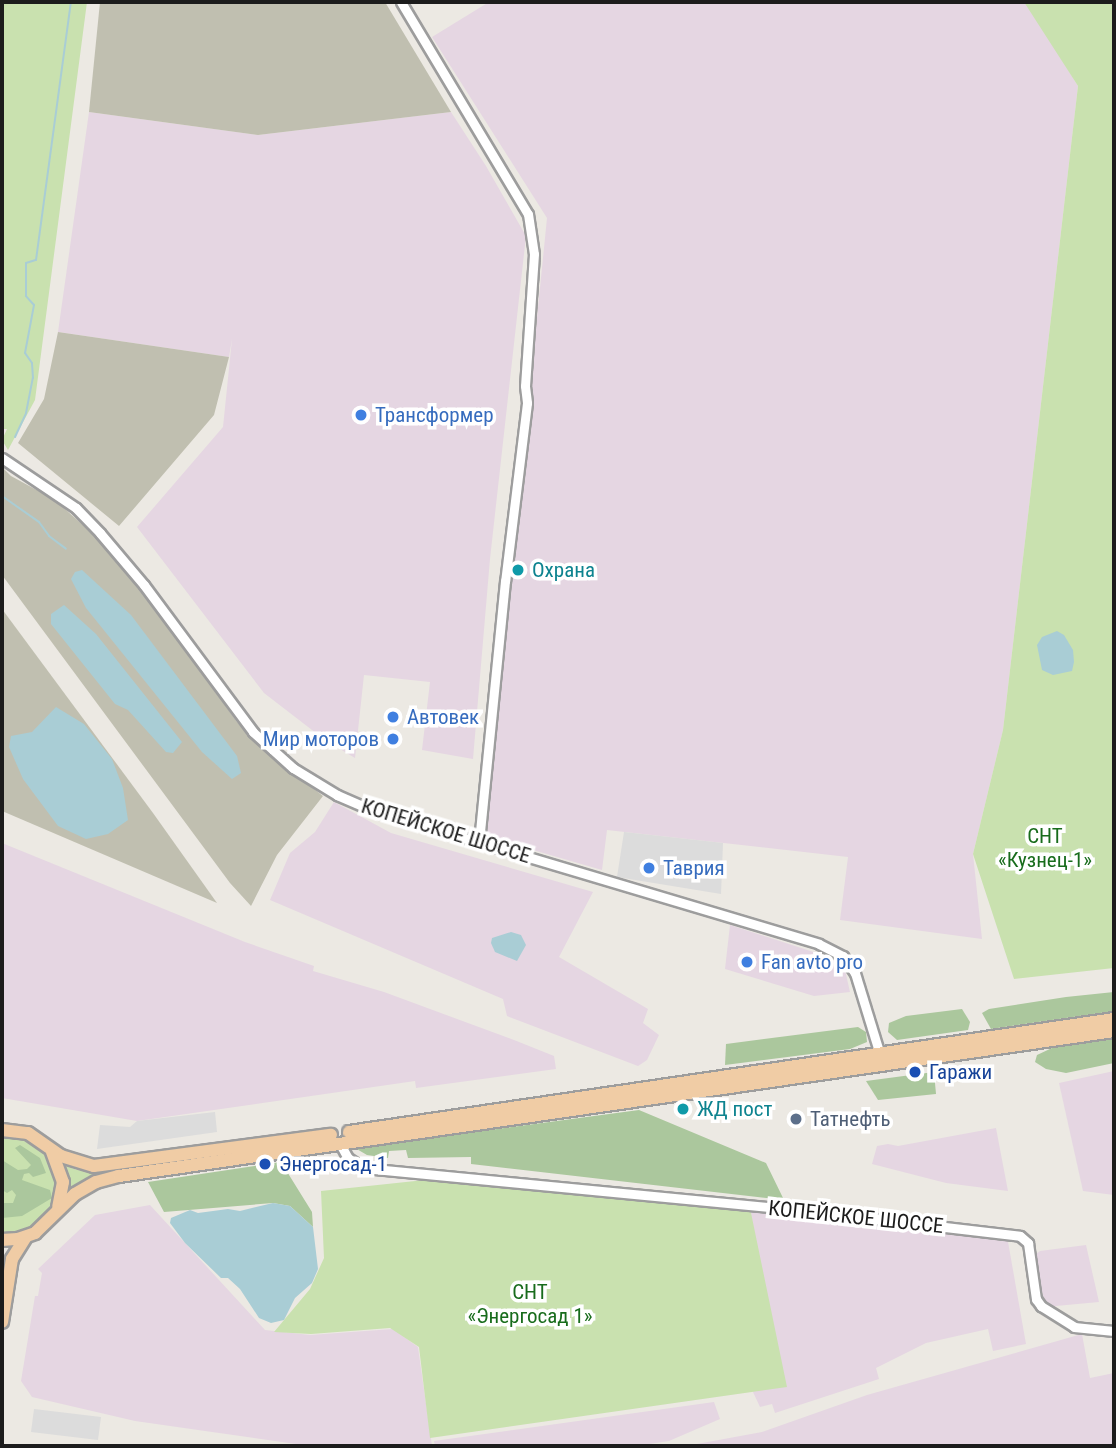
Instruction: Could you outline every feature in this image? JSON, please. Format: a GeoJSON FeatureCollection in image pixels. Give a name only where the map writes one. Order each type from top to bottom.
{"type":"FeatureCollection","features":[{"type":"Feature","properties":{"kind":"main road"},"geometry":{"type":"LineString","coordinates":[[2,1240],[26,1237],[42,1228],[85,1188],[109,1178],[881,1060],[1114,1020]]}},
{"type":"Feature","properties":{"kind":"main road"},"geometry":{"type":"LineString","coordinates":[[2,1130],[28,1133],[51,1151],[85,1165],[111,1164],[1114,1031]]}},
{"type":"Feature","properties":{"kind":"main road"},"geometry":{"type":"LineString","coordinates":[[51,1151],[59,1166],[62,1182],[61,1199],[54,1214]]}},
{"type":"Feature","properties":{"kind":"main road"},"geometry":{"type":"LineString","coordinates":[[2,1322],[10,1266],[26,1237]]}},
{"type":"Feature","properties":{"kind":"street"},"geometry":{"type":"LineString","coordinates":[[401,2],[528,214],[534,254],[525,386],[527,403],[505,581],[479,842]]}},
{"type":"Feature","properties":{"kind":"street","name":"КОПЕЙСКОЕ ШОССЕ"},"geometry":{"type":"LineString","coordinates":[[2,452],[26,476]]}},
{"type":"Feature","properties":{"kind":"street","name":"КОПЕЙСКОЕ ШОССЕ"},"geometry":{"type":"LineString","coordinates":[[2,458],[76,509],[100,533],[144,586],[253,732],[293,768],[337,795],[374,811],[820,944],[843,956],[855,972],[881,1060]]}},
{"type":"Feature","properties":{"kind":"street","name":"КОПЕЙСКОЕ ШОССЕ"},"geometry":{"type":"LineString","coordinates":[[339,1142],[348,1158],[363,1168],[817,1212],[1020,1236],[1028,1243],[1036,1299],[1041,1306],[1074,1327],[1114,1331]]}},
{"type":"Feature","properties":{"kind":"shaded area"},"geometry":{"type":"Polygon","coordinates":[[[100,2],[385,2],[451,112],[258,135],[89,112],[100,2]]]}},
{"type":"Feature","properties":{"kind":"shaded area"},"geometry":{"type":"Polygon","coordinates":[[[489,2],[1026,2],[1078,86],[1003,730],[973,854],[982,939],[840,920],[848,857],[607,830],[602,870],[485,836],[547,218],[432,37],[489,2]]]}},
{"type":"Feature","properties":{"kind":"shaded area"},"geometry":{"type":"Polygon","coordinates":[[[89,112],[258,135],[451,112],[486,166],[526,236],[490,559],[473,759],[422,750],[430,682],[364,675],[355,758],[325,740],[264,693],[137,527],[223,427],[232,339],[229,357],[58,332],[89,112]]]}},
{"type":"Feature","properties":{"kind":"shaded area"},"geometry":{"type":"Polygon","coordinates":[[[58,332],[229,357],[214,415],[119,526],[18,443],[44,399],[58,332]]]}},
{"type":"Feature","properties":{"kind":"shaded area"},"geometry":{"type":"Polygon","coordinates":[[[2,467],[11,476],[55,500],[105,545],[153,604],[237,722],[264,750],[323,796],[277,855],[251,906],[230,883],[2,575],[2,467]]]}},
{"type":"Feature","properties":{"kind":"shaded area"},"geometry":{"type":"Polygon","coordinates":[[[2,609],[153,813],[217,903],[2,811],[2,609]]]}},
{"type":"Feature","properties":{"kind":"shaded area"},"geometry":{"type":"Polygon","coordinates":[[[334,802],[391,833],[593,892],[559,957],[648,1009],[643,1023],[659,1035],[647,1060],[638,1066],[507,1016],[503,999],[270,900],[290,853],[315,832],[334,802]]]}},
{"type":"Feature","properties":{"kind":"shaded area"},"geometry":{"type":"Polygon","coordinates":[[[624,832],[723,843],[721,894],[617,877],[624,832]]]}},
{"type":"Feature","properties":{"kind":"shaded area"},"geometry":{"type":"Polygon","coordinates":[[[2,843],[245,942],[314,966],[313,971],[384,992],[554,1056],[556,1069],[416,1088],[415,1081],[137,1121],[2,1098],[2,843]]]}},
{"type":"Feature","properties":{"kind":"shaded area"},"geometry":{"type":"Polygon","coordinates":[[[730,925],[835,959],[845,970],[850,992],[814,996],[725,969],[730,925]]]}},
{"type":"Feature","properties":{"kind":"shaded area"},"geometry":{"type":"Polygon","coordinates":[[[1114,1071],[1114,1195],[1083,1191],[1059,1083],[1114,1071]]]}},
{"type":"Feature","properties":{"kind":"shaded area"},"geometry":{"type":"Polygon","coordinates":[[[215,1112],[217,1132],[97,1149],[100,1125],[130,1127],[137,1121],[215,1112]]]}},
{"type":"Feature","properties":{"kind":"shaded area"},"geometry":{"type":"Polygon","coordinates":[[[996,1128],[1008,1191],[946,1183],[872,1164],[877,1146],[898,1146],[996,1128]]]}},
{"type":"Feature","properties":{"kind":"shaded area"},"geometry":{"type":"Polygon","coordinates":[[[150,1205],[265,1330],[310,1335],[393,1329],[418,1347],[432,1446],[310,1446],[135,1421],[32,1397],[21,1381],[35,1296],[38,1296],[42,1273],[38,1269],[95,1215],[150,1205]]]}},
{"type":"Feature","properties":{"kind":"shaded area"},"geometry":{"type":"Polygon","coordinates":[[[749,1208],[1007,1236],[1026,1344],[993,1351],[988,1329],[926,1343],[876,1368],[879,1379],[775,1413],[772,1404],[760,1407],[753,1392],[749,1208]]]}},
{"type":"Feature","properties":{"kind":"shaded area"},"geometry":{"type":"Polygon","coordinates":[[[1086,1245],[1099,1302],[1045,1307],[1035,1255],[1040,1251],[1086,1245]]]}},
{"type":"Feature","properties":{"kind":"shaded area"},"geometry":{"type":"Polygon","coordinates":[[[1082,1334],[1090,1378],[1114,1373],[1114,1446],[686,1446],[762,1432],[867,1395],[1082,1334]]]}},
{"type":"Feature","properties":{"kind":"shaded area"},"geometry":{"type":"Polygon","coordinates":[[[714,1402],[720,1419],[669,1441],[636,1446],[435,1446],[434,1441],[714,1402]]]}},
{"type":"Feature","properties":{"kind":"shaded area"},"geometry":{"type":"Polygon","coordinates":[[[34,1409],[101,1417],[98,1440],[31,1432],[34,1409]]]}},
{"type":"Feature","properties":{"kind":"green space"},"geometry":{"type":"Polygon","coordinates":[[[2,2],[87,2],[35,400],[8,450],[2,440],[7,429],[2,429],[2,2]]]}},
{"type":"Feature","properties":{"kind":"green space","name":"СНТ «Кузнец-1»"},"geometry":{"type":"Polygon","coordinates":[[[1024,2],[1114,2],[1114,968],[1014,979],[973,854],[1003,730],[1078,86],[1024,2]]]}},
{"type":"Feature","properties":{"kind":"green space"},"geometry":{"type":"Polygon","coordinates":[[[1114,992],[1114,1011],[991,1029],[982,1013],[989,1009],[1114,992]]]}},
{"type":"Feature","properties":{"kind":"green space"},"geometry":{"type":"Polygon","coordinates":[[[962,1009],[970,1022],[968,1030],[897,1040],[888,1032],[889,1023],[906,1016],[962,1009]]]}},
{"type":"Feature","properties":{"kind":"green space"},"geometry":{"type":"Polygon","coordinates":[[[858,1027],[866,1032],[867,1042],[850,1049],[725,1065],[726,1044],[858,1027]]]}},
{"type":"Feature","properties":{"kind":"green space"},"geometry":{"type":"Polygon","coordinates":[[[1114,1038],[1114,1063],[1066,1073],[1046,1069],[1035,1062],[1037,1055],[1052,1048],[1114,1038]]]}},
{"type":"Feature","properties":{"kind":"green space"},"geometry":{"type":"Polygon","coordinates":[[[934,1072],[936,1094],[878,1100],[866,1081],[934,1072]]]}},
{"type":"Feature","properties":{"kind":"green space"},"geometry":{"type":"Polygon","coordinates":[[[639,1110],[766,1163],[784,1200],[471,1164],[471,1157],[408,1158],[406,1150],[389,1151],[388,1158],[367,1155],[355,1148],[639,1110]]]}},
{"type":"Feature","properties":{"kind":"green space"},"geometry":{"type":"Polygon","coordinates":[[[2,1136],[25,1139],[39,1148],[50,1162],[56,1187],[53,1204],[44,1218],[22,1233],[2,1235],[2,1136]]]}},
{"type":"Feature","properties":{"kind":"green space"},"geometry":{"type":"Polygon","coordinates":[[[20,1145],[40,1158],[46,1173],[33,1177],[29,1173],[24,1174],[22,1180],[50,1190],[52,1198],[22,1216],[2,1218],[2,1203],[13,1203],[16,1195],[12,1190],[7,1193],[2,1190],[2,1160],[18,1170],[27,1169],[31,1165],[15,1148],[20,1145]]]}},
{"type":"Feature","properties":{"kind":"green space"},"geometry":{"type":"Polygon","coordinates":[[[281,1162],[312,1212],[313,1227],[290,1206],[273,1203],[164,1212],[148,1182],[281,1162]]]}},
{"type":"Feature","properties":{"kind":"green space"},"geometry":{"type":"Polygon","coordinates":[[[62,1164],[77,1170],[92,1171],[93,1178],[65,1195],[62,1164]]]}},
{"type":"Feature","properties":{"kind":"green space","name":"СНТ «Энергосад 1»"},"geometry":{"type":"Polygon","coordinates":[[[453,1177],[750,1208],[787,1387],[430,1438],[419,1347],[390,1328],[311,1334],[274,1332],[310,1289],[324,1258],[321,1191],[453,1177]]]}},
{"type":"Feature","properties":{"kind":"water"},"geometry":{"type":"Polygon","coordinates":[[[82,570],[131,615],[237,756],[241,773],[232,779],[202,752],[86,608],[71,579],[75,572],[82,570]]]}},
{"type":"Feature","properties":{"kind":"water"},"geometry":{"type":"Polygon","coordinates":[[[64,605],[96,634],[182,742],[173,753],[166,752],[128,710],[115,704],[51,624],[51,614],[64,605]]]}},
{"type":"Feature","properties":{"kind":"water"},"geometry":{"type":"Polygon","coordinates":[[[1057,631],[1064,635],[1073,650],[1074,662],[1072,671],[1053,675],[1042,670],[1037,645],[1042,637],[1057,631]]]}},
{"type":"Feature","properties":{"kind":"water"},"geometry":{"type":"Polygon","coordinates":[[[56,707],[84,724],[112,759],[123,788],[128,820],[108,834],[86,839],[58,826],[23,779],[9,747],[11,736],[32,732],[56,707]]]}},
{"type":"Feature","properties":{"kind":"water"},"geometry":{"type":"Polygon","coordinates":[[[511,932],[521,935],[526,945],[517,961],[495,952],[491,943],[492,938],[511,932]]]}},
{"type":"Feature","properties":{"kind":"water"},"geometry":{"type":"Polygon","coordinates":[[[273,1203],[290,1206],[313,1227],[318,1269],[312,1283],[295,1298],[284,1320],[271,1323],[259,1318],[240,1289],[228,1278],[221,1278],[185,1243],[170,1223],[171,1218],[190,1210],[198,1213],[228,1209],[240,1211],[273,1203]]]}},
{"type":"Feature","properties":{"kind":"waterway"},"geometry":{"type":"LineString","coordinates":[[15,437],[26,413],[33,378],[32,363],[25,353],[34,305],[26,296],[26,263],[36,260],[71,2]]}},
{"type":"Feature","properties":{"kind":"waterway"},"geometry":{"type":"LineString","coordinates":[[2,496],[39,522],[49,536],[66,549]]}},
{"type":"Feature","properties":{"kind":"place","name":"Трансформер"},"geometry":{"type":"Point","coordinates":[361,415]}},
{"type":"Feature","properties":{"kind":"place","name":"Охрана"},"geometry":{"type":"Point","coordinates":[518,570]}},
{"type":"Feature","properties":{"kind":"place","name":"Автовек"},"geometry":{"type":"Point","coordinates":[393,717]}},
{"type":"Feature","properties":{"kind":"place","name":"Мир моторов"},"geometry":{"type":"Point","coordinates":[393,739]}},
{"type":"Feature","properties":{"kind":"place","name":"Таврия"},"geometry":{"type":"Point","coordinates":[649,868]}},
{"type":"Feature","properties":{"kind":"place","name":"Fan avto pro"},"geometry":{"type":"Point","coordinates":[747,962]}},
{"type":"Feature","properties":{"kind":"place","name":"Гаражи"},"geometry":{"type":"Point","coordinates":[915,1072]}},
{"type":"Feature","properties":{"kind":"place","name":"ЖД пост"},"geometry":{"type":"Point","coordinates":[683,1109]}},
{"type":"Feature","properties":{"kind":"place","name":"Татнефть"},"geometry":{"type":"Point","coordinates":[796,1119]}},
{"type":"Feature","properties":{"kind":"place","name":"Энергосад-1"},"geometry":{"type":"Point","coordinates":[265,1164]}}]}
